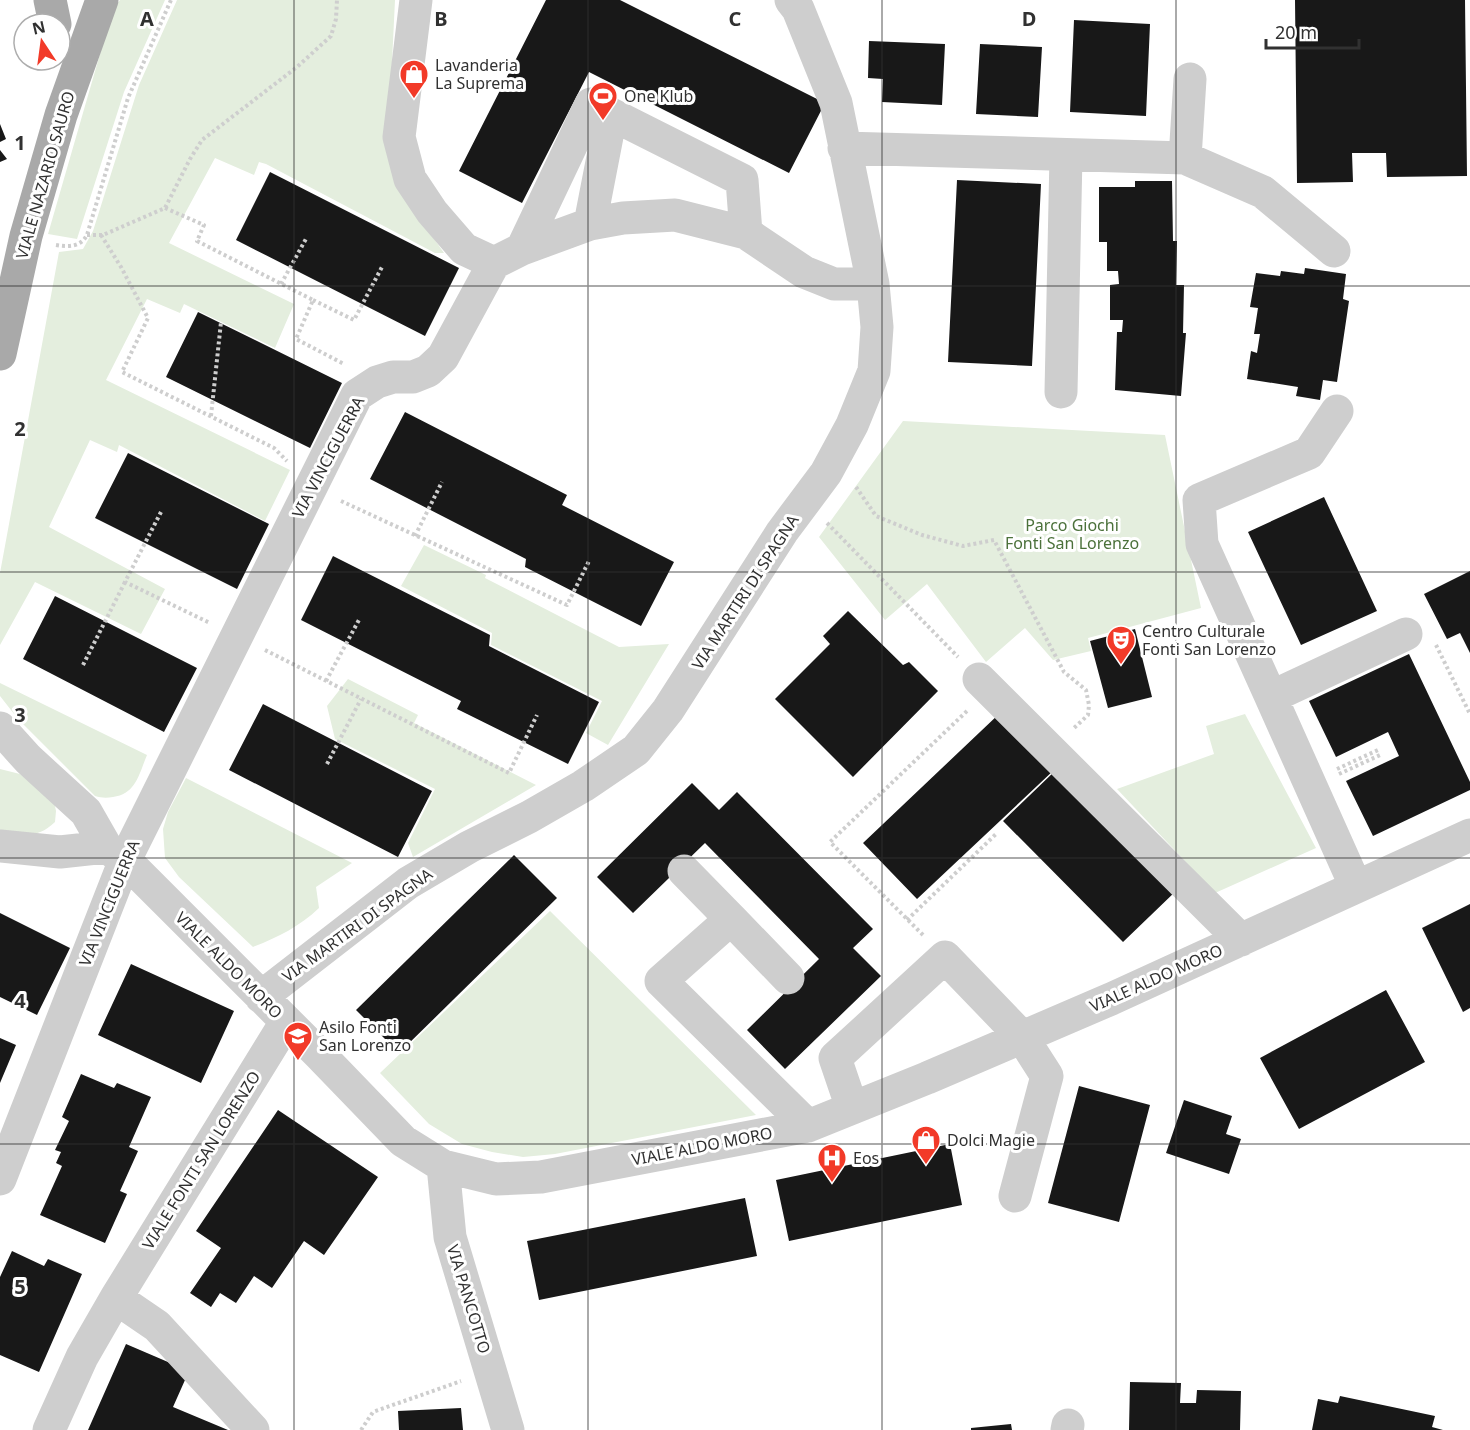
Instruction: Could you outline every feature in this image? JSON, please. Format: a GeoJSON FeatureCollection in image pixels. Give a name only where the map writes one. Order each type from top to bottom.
{"type":"FeatureCollection","features":[{"type":"Feature","properties":{"kind":"main road","name":"VIALE NAZARIO SAURO"},"geometry":{"type":"LineString","coordinates":[[0,354],[26,236],[61,115],[102,0]]}},
{"type":"Feature","properties":{"kind":"main road"},"geometry":{"type":"LineString","coordinates":[[61,115],[63,72]]}},
{"type":"Feature","properties":{"kind":"street"},"geometry":{"type":"LineString","coordinates":[[416,0],[399,137],[410,179],[432,212],[464,249],[508,256],[590,224],[623,218],[675,215],[746,233],[804,272],[834,284],[873,284]]}},
{"type":"Feature","properties":{"kind":"street","name":"VIA MARTIRI DI SPAGNA"},"geometry":{"type":"LineString","coordinates":[[261,997],[408,883],[469,847],[529,818],[583,786],[636,750],[668,710],[733,606],[835,457],[852,425],[874,371],[877,327],[873,284],[836,103],[798,9],[791,0]]}},
{"type":"Feature","properties":{"kind":"street"},"geometry":{"type":"LineString","coordinates":[[1185,158],[1190,79]]}},
{"type":"Feature","properties":{"kind":"street","name":"VIA VINCIGUERRA"},"geometry":{"type":"LineString","coordinates":[[0,1179],[115,854],[236,636],[357,395],[377,382],[393,376],[413,376],[428,371],[443,357],[508,256],[591,104],[742,180],[746,233]]}},
{"type":"Feature","properties":{"kind":"street"},"geometry":{"type":"LineString","coordinates":[[590,224],[609,126]]}},
{"type":"Feature","properties":{"kind":"street"},"geometry":{"type":"LineString","coordinates":[[844,148],[1185,158],[1263,192],[1335,251]]}},
{"type":"Feature","properties":{"kind":"street"},"geometry":{"type":"LineString","coordinates":[[1061,392],[1066,155]]}},
{"type":"Feature","properties":{"kind":"street"},"geometry":{"type":"LineString","coordinates":[[1337,411],[1309,453],[1199,500],[1202,544],[1356,887]]}},
{"type":"Feature","properties":{"kind":"street"},"geometry":{"type":"LineString","coordinates":[[1271,697],[1420,638]]}},
{"type":"Feature","properties":{"kind":"street"},"geometry":{"type":"LineString","coordinates":[[984,684],[1241,940]]}},
{"type":"Feature","properties":{"kind":"street","name":"VIALE ALDO MORO"},"geometry":{"type":"LineString","coordinates":[[0,728],[14,757],[86,812],[115,854],[403,1141],[443,1166],[496,1179],[541,1177],[808,1126],[1022,1037],[1470,835]]}},
{"type":"Feature","properties":{"kind":"street"},"geometry":{"type":"LineString","coordinates":[[1,848],[115,854]]}},
{"type":"Feature","properties":{"kind":"street"},"geometry":{"type":"LineString","coordinates":[[684,871],[788,978]]}},
{"type":"Feature","properties":{"kind":"street"},"geometry":{"type":"LineString","coordinates":[[731,919],[661,981],[808,1126]]}},
{"type":"Feature","properties":{"kind":"street"},"geometry":{"type":"LineString","coordinates":[[852,1108],[835,1058],[945,957],[1022,1037],[1047,1076],[1015,1196]]}},
{"type":"Feature","properties":{"kind":"street","name":"VIALE FONTI SAN LORENZO"},"geometry":{"type":"LineString","coordinates":[[49,1430],[82,1358],[116,1298],[286,1022]]}},
{"type":"Feature","properties":{"kind":"street","name":"VIA PANCOTTO"},"geometry":{"type":"LineString","coordinates":[[443,1166],[450,1238],[508,1430]]}},
{"type":"Feature","properties":{"kind":"street"},"geometry":{"type":"LineString","coordinates":[[116,1298],[157,1326],[253,1430]]}},
{"type":"Feature","properties":{"kind":"path"},"geometry":{"type":"LineString","coordinates":[[26,236],[69,246],[84,241],[128,98],[171,0]]}},
{"type":"Feature","properties":{"kind":"path"},"geometry":{"type":"LineString","coordinates":[[87,235],[103,235],[165,208],[202,140],[297,67],[331,36],[336,19],[337,0]]}},
{"type":"Feature","properties":{"kind":"path"},"geometry":{"type":"LineString","coordinates":[[165,208],[204,225],[197,241],[354,320],[382,267]]}},
{"type":"Feature","properties":{"kind":"path"},"geometry":{"type":"LineString","coordinates":[[281,284],[307,237]]}},
{"type":"Feature","properties":{"kind":"path","name":"VIA VINCIGUERRA"},"geometry":{"type":"LineString","coordinates":[[313,300],[296,339],[377,382]]}},
{"type":"Feature","properties":{"kind":"path"},"geometry":{"type":"LineString","coordinates":[[211,416],[221,322]]}},
{"type":"Feature","properties":{"kind":"path"},"geometry":{"type":"LineString","coordinates":[[835,457],[876,516],[922,535],[963,546],[994,540],[1064,672],[1086,690],[1088,715],[1050,750]]}},
{"type":"Feature","properties":{"kind":"path"},"geometry":{"type":"LineString","coordinates":[[415,536],[442,482]]}},
{"type":"Feature","properties":{"kind":"path"},"geometry":{"type":"LineString","coordinates":[[805,502],[984,684],[830,842],[945,957]]}},
{"type":"Feature","properties":{"kind":"path"},"geometry":{"type":"LineString","coordinates":[[83,665],[161,512]]}},
{"type":"Feature","properties":{"kind":"path"},"geometry":{"type":"LineString","coordinates":[[125,582],[509,773],[537,715]]}},
{"type":"Feature","properties":{"kind":"path"},"geometry":{"type":"LineString","coordinates":[[326,681],[360,618]]}},
{"type":"Feature","properties":{"kind":"path"},"geometry":{"type":"LineString","coordinates":[[1420,638],[1470,714]]}},
{"type":"Feature","properties":{"kind":"path"},"geometry":{"type":"LineString","coordinates":[[327,764],[361,699]]}},
{"type":"Feature","properties":{"kind":"path"},"geometry":{"type":"LineString","coordinates":[[1310,785],[1378,750]]}},
{"type":"Feature","properties":{"kind":"path"},"geometry":{"type":"LineString","coordinates":[[1310,785],[1380,755]]}},
{"type":"Feature","properties":{"kind":"path"},"geometry":{"type":"LineString","coordinates":[[907,920],[996,834]]}},
{"type":"Feature","properties":{"kind":"path"},"geometry":{"type":"LineString","coordinates":[[361,1430],[373,1412],[490,1370]]}},
{"type":"Feature","properties":{"kind":"green space"},"geometry":{"type":"Polygon","coordinates":[[[120,0],[165,0],[124,92],[77,239],[48,234],[113,9],[120,0]]]}},
{"type":"Feature","properties":{"kind":"green space"},"geometry":{"type":"Polygon","coordinates":[[[177,0],[395,0],[388,145],[402,193],[444,253],[435,253],[266,164],[259,162],[254,175],[215,158],[169,243],[294,304],[275,348],[184,304],[180,313],[147,299],[106,380],[290,470],[265,521],[119,445],[117,452],[90,440],[49,527],[165,589],[141,634],[35,582],[0,645],[0,573],[59,252],[83,249],[93,231],[139,85],[177,0]]]}},
{"type":"Feature","properties":{"kind":"green space","name":"Parco Giochi Fonti San Lorenzo"},"geometry":{"type":"Polygon","coordinates":[[[903,421],[1165,435],[1201,608],[1088,638],[1091,651],[1053,660],[1025,628],[986,662],[927,584],[885,620],[819,537],[903,421]]]}},
{"type":"Feature","properties":{"kind":"green space"},"geometry":{"type":"Polygon","coordinates":[[[424,545],[486,575],[485,578],[619,647],[669,644],[608,745],[586,733],[602,701],[491,645],[492,633],[401,586],[424,545]]]}},
{"type":"Feature","properties":{"kind":"green space"},"geometry":{"type":"Polygon","coordinates":[[[348,679],[418,715],[414,723],[536,785],[413,857],[408,843],[435,789],[335,739],[327,706],[348,679]]]}},
{"type":"Feature","properties":{"kind":"green space"},"geometry":{"type":"Polygon","coordinates":[[[0,683],[147,755],[136,782],[121,795],[104,798],[95,796],[18,719],[0,696],[0,683]]]}},
{"type":"Feature","properties":{"kind":"green space"},"geometry":{"type":"Polygon","coordinates":[[[1245,714],[1316,848],[1215,893],[1117,789],[1214,754],[1206,726],[1245,714]]]}},
{"type":"Feature","properties":{"kind":"green space"},"geometry":{"type":"Polygon","coordinates":[[[0,769],[20,774],[54,801],[55,822],[36,834],[0,831],[0,769]]]}},
{"type":"Feature","properties":{"kind":"green space"},"geometry":{"type":"Polygon","coordinates":[[[186,778],[352,863],[316,887],[319,908],[304,921],[253,947],[179,877],[165,858],[163,829],[168,812],[186,778]]]}},
{"type":"Feature","properties":{"kind":"green space"},"geometry":{"type":"Polygon","coordinates":[[[550,911],[756,1115],[555,1154],[523,1157],[462,1144],[429,1124],[380,1073],[550,911]]]}},
{"type":"Feature","properties":{"kind":"building"},"geometry":{"type":"Polygon","coordinates":[[[546,0],[620,0],[825,103],[789,173],[589,72],[522,203],[459,171],[546,0]]]}},
{"type":"Feature","properties":{"kind":"building"},"geometry":{"type":"Polygon","coordinates":[[[1295,0],[1465,0],[1467,176],[1387,177],[1386,153],[1352,153],[1353,182],[1297,183],[1295,0]]]}},
{"type":"Feature","properties":{"kind":"building"},"geometry":{"type":"Polygon","coordinates":[[[1074,20],[1150,24],[1146,116],[1070,112],[1074,20]]]}},
{"type":"Feature","properties":{"kind":"building"},"geometry":{"type":"Polygon","coordinates":[[[869,41],[945,44],[942,105],[882,102],[883,79],[868,78],[869,41]]]}},
{"type":"Feature","properties":{"kind":"building"},"geometry":{"type":"Polygon","coordinates":[[[980,44],[1042,47],[1038,117],[976,114],[980,44]]]}},
{"type":"Feature","properties":{"kind":"building"},"geometry":{"type":"Polygon","coordinates":[[[0,124],[6,139],[0,142],[0,124]]]}},
{"type":"Feature","properties":{"kind":"building"},"geometry":{"type":"Polygon","coordinates":[[[0,150],[7,159],[0,162],[0,150]]]}},
{"type":"Feature","properties":{"kind":"building"},"geometry":{"type":"Polygon","coordinates":[[[270,172],[459,268],[425,336],[236,240],[270,172]]]}},
{"type":"Feature","properties":{"kind":"building"},"geometry":{"type":"Polygon","coordinates":[[[957,180],[1041,184],[1032,366],[948,362],[957,180]]]}},
{"type":"Feature","properties":{"kind":"building"},"geometry":{"type":"Polygon","coordinates":[[[1135,181],[1172,181],[1173,241],[1177,241],[1176,285],[1184,285],[1183,333],[1186,333],[1181,396],[1115,390],[1117,332],[1122,332],[1123,320],[1110,320],[1110,285],[1119,284],[1118,271],[1107,271],[1107,242],[1099,242],[1099,187],[1135,187],[1135,181]]]}},
{"type":"Feature","properties":{"kind":"building"},"geometry":{"type":"Polygon","coordinates":[[[1305,268],[1346,274],[1343,299],[1349,301],[1337,382],[1323,380],[1320,400],[1296,396],[1298,387],[1247,379],[1251,351],[1257,353],[1260,334],[1254,334],[1258,308],[1250,307],[1256,273],[1280,276],[1281,271],[1304,274],[1305,268]]]}},
{"type":"Feature","properties":{"kind":"building"},"geometry":{"type":"Polygon","coordinates":[[[198,312],[342,383],[310,448],[166,377],[198,312]]]}},
{"type":"Feature","properties":{"kind":"building"},"geometry":{"type":"Polygon","coordinates":[[[405,412],[567,495],[562,505],[674,562],[641,626],[525,567],[526,559],[370,479],[405,412]]]}},
{"type":"Feature","properties":{"kind":"building"},"geometry":{"type":"Polygon","coordinates":[[[128,453],[269,524],[237,589],[95,518],[128,453]]]}},
{"type":"Feature","properties":{"kind":"building"},"geometry":{"type":"Polygon","coordinates":[[[1324,497],[1377,611],[1301,645],[1248,532],[1324,497]]]}},
{"type":"Feature","properties":{"kind":"building"},"geometry":{"type":"Polygon","coordinates":[[[333,556],[490,635],[489,646],[599,702],[568,764],[457,709],[461,701],[301,620],[333,556]]]}},
{"type":"Feature","properties":{"kind":"building"},"geometry":{"type":"Polygon","coordinates":[[[1470,571],[1470,653],[1460,633],[1447,639],[1424,594],[1470,571]]]}},
{"type":"Feature","properties":{"kind":"building"},"geometry":{"type":"Polygon","coordinates":[[[55,596],[197,668],[164,732],[23,659],[55,596]]]}},
{"type":"Feature","properties":{"kind":"building"},"geometry":{"type":"Polygon","coordinates":[[[848,611],[903,665],[909,662],[938,691],[853,777],[775,699],[830,644],[823,636],[848,611]]]}},
{"type":"Feature","properties":{"kind":"building","name":"Centro Culturale Fonti San Lorenzo"},"geometry":{"type":"Polygon","coordinates":[[[1135,629],[1152,697],[1108,708],[1090,641],[1135,629]]]}},
{"type":"Feature","properties":{"kind":"building"},"geometry":{"type":"Polygon","coordinates":[[[1409,654],[1470,782],[1470,790],[1373,836],[1346,781],[1399,756],[1388,732],[1336,757],[1309,701],[1409,654]]]}},
{"type":"Feature","properties":{"kind":"building"},"geometry":{"type":"Polygon","coordinates":[[[263,704],[432,791],[398,857],[229,770],[263,704]]]}},
{"type":"Feature","properties":{"kind":"building"},"geometry":{"type":"Polygon","coordinates":[[[1000,713],[1054,770],[917,899],[863,843],[1000,713]]]}},
{"type":"Feature","properties":{"kind":"building"},"geometry":{"type":"Polygon","coordinates":[[[1057,769],[1177,890],[1123,942],[1003,821],[1057,769]]]}},
{"type":"Feature","properties":{"kind":"building"},"geometry":{"type":"Polygon","coordinates":[[[692,783],[719,810],[737,792],[873,929],[853,948],[881,976],[785,1069],[747,1030],[819,959],[705,843],[633,913],[597,877],[692,783]]]}},
{"type":"Feature","properties":{"kind":"building"},"geometry":{"type":"Polygon","coordinates":[[[514,855],[557,898],[399,1053],[356,1010],[514,855]]]}},
{"type":"Feature","properties":{"kind":"building"},"geometry":{"type":"Polygon","coordinates":[[[1470,904],[1470,1008],[1463,1012],[1422,928],[1470,904]]]}},
{"type":"Feature","properties":{"kind":"building"},"geometry":{"type":"Polygon","coordinates":[[[0,913],[70,948],[37,1015],[0,997],[0,913]]]}},
{"type":"Feature","properties":{"kind":"building"},"geometry":{"type":"Polygon","coordinates":[[[131,964],[234,1011],[201,1083],[98,1035],[131,964]]]}},
{"type":"Feature","properties":{"kind":"building"},"geometry":{"type":"Polygon","coordinates":[[[1386,990],[1425,1062],[1299,1129],[1260,1058],[1386,990]]]}},
{"type":"Feature","properties":{"kind":"building"},"geometry":{"type":"Polygon","coordinates":[[[0,1038],[16,1045],[0,1083],[0,1038]]]}},
{"type":"Feature","properties":{"kind":"building"},"geometry":{"type":"Polygon","coordinates":[[[81,1074],[114,1088],[117,1083],[151,1097],[129,1147],[138,1151],[120,1191],[127,1194],[105,1243],[40,1215],[62,1166],[56,1163],[61,1152],[55,1150],[69,1121],[62,1117],[81,1074]]]}},
{"type":"Feature","properties":{"kind":"building"},"geometry":{"type":"Polygon","coordinates":[[[1079,1086],[1150,1105],[1119,1222],[1048,1203],[1079,1086]]]}},
{"type":"Feature","properties":{"kind":"building"},"geometry":{"type":"Polygon","coordinates":[[[1184,1100],[1232,1116],[1226,1134],[1241,1139],[1229,1174],[1166,1153],[1184,1100]]]}},
{"type":"Feature","properties":{"kind":"building"},"geometry":{"type":"Polygon","coordinates":[[[278,1110],[378,1177],[324,1255],[304,1241],[272,1288],[254,1276],[236,1303],[220,1293],[211,1307],[190,1293],[221,1248],[196,1231],[278,1110]]]}},
{"type":"Feature","properties":{"kind":"building"},"geometry":{"type":"Polygon","coordinates":[[[950,1144],[962,1205],[789,1241],[776,1180],[950,1144]]]}},
{"type":"Feature","properties":{"kind":"building"},"geometry":{"type":"Polygon","coordinates":[[[745,1198],[757,1256],[539,1300],[527,1241],[745,1198]]]}},
{"type":"Feature","properties":{"kind":"building"},"geometry":{"type":"Polygon","coordinates":[[[12,1251],[44,1266],[48,1259],[82,1274],[39,1372],[0,1355],[0,1277],[12,1251]]]}},
{"type":"Feature","properties":{"kind":"building"},"geometry":{"type":"Polygon","coordinates":[[[126,1344],[189,1371],[173,1407],[228,1430],[88,1430],[126,1344]]]}},
{"type":"Feature","properties":{"kind":"building"},"geometry":{"type":"Polygon","coordinates":[[[1130,1382],[1181,1383],[1180,1403],[1196,1403],[1197,1390],[1241,1391],[1240,1430],[1129,1430],[1130,1382]]]}},
{"type":"Feature","properties":{"kind":"building"},"geometry":{"type":"Polygon","coordinates":[[[1340,1396],[1435,1416],[1432,1427],[1443,1430],[1312,1430],[1318,1399],[1338,1403],[1340,1396]]]}},
{"type":"Feature","properties":{"kind":"building"},"geometry":{"type":"Polygon","coordinates":[[[461,1408],[463,1430],[399,1430],[398,1411],[461,1408]]]}},
{"type":"Feature","properties":{"kind":"building"},"geometry":{"type":"Polygon","coordinates":[[[1011,1424],[1012,1430],[971,1430],[971,1428],[1011,1424]]]}},
{"type":"Feature","properties":{"kind":"place","name":"Lavanderia La Suprema"},"geometry":{"type":"Point","coordinates":[414,100]}},
{"type":"Feature","properties":{"kind":"place","name":"One Klub"},"geometry":{"type":"Point","coordinates":[603,122]}},
{"type":"Feature","properties":{"kind":"place","name":"Centro Culturale Fonti San Lorenzo"},"geometry":{"type":"Point","coordinates":[1121,666]}},
{"type":"Feature","properties":{"kind":"place","name":"Asilo Fonti San Lorenzo"},"geometry":{"type":"Point","coordinates":[298,1062]}},
{"type":"Feature","properties":{"kind":"place","name":"Dolci Magie"},"geometry":{"type":"Point","coordinates":[926,1166]}},
{"type":"Feature","properties":{"kind":"place","name":"Eos"},"geometry":{"type":"Point","coordinates":[832,1184]}}]}
